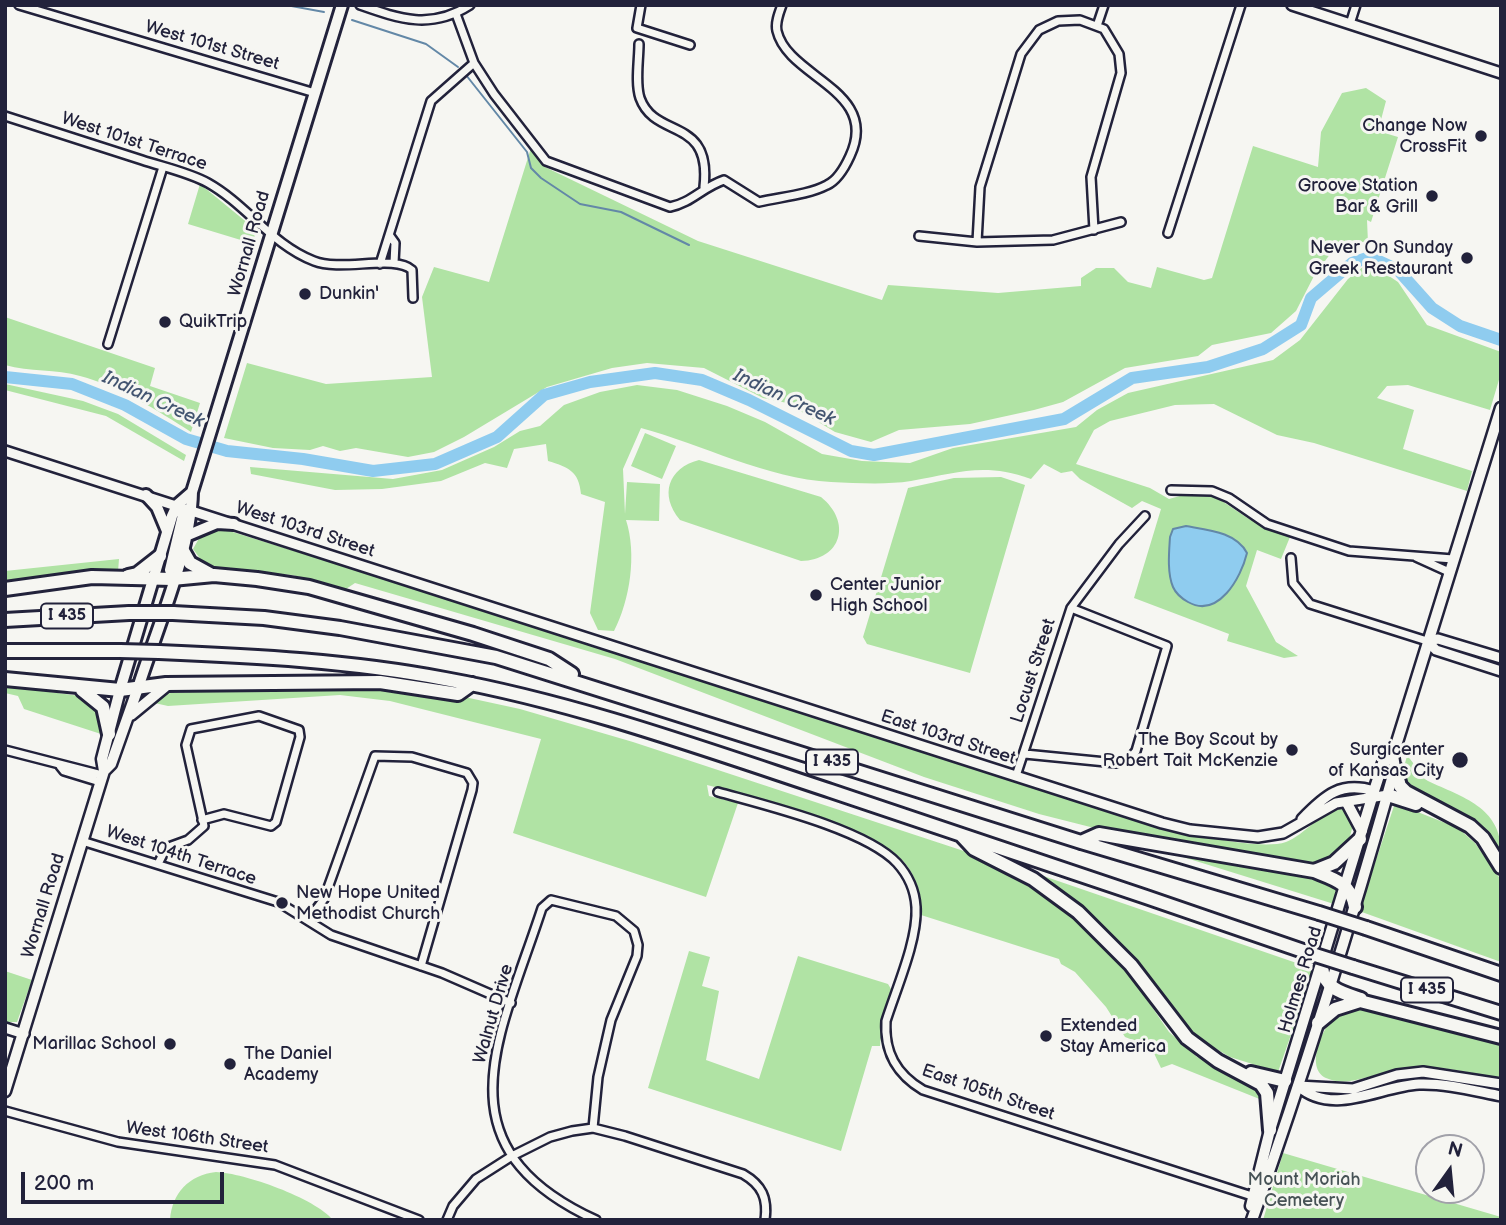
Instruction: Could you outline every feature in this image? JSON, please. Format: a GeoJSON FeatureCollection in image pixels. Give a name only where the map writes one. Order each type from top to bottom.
{"type":"FeatureCollection","features":[{"type":"Feature","properties":{"kind":"highway"},"geometry":{"type":"LineString","coordinates":[[184,543],[190,563],[214,575]]}},
{"type":"Feature","properties":{"kind":"highway"},"geometry":{"type":"LineString","coordinates":[[123,577],[137,574],[160,556]]}},
{"type":"Feature","properties":{"kind":"highway"},"geometry":{"type":"LineString","coordinates":[[5,589],[55,580],[123,577],[172,579],[214,575],[309,587],[473,634],[549,659],[584,682]]}},
{"type":"Feature","properties":{"kind":"highway","name":"I 435"},"geometry":{"type":"LineString","coordinates":[[5,621],[130,613],[264,618],[392,636],[496,657],[584,682],[1081,842],[1319,913],[1501,974]]}},
{"type":"Feature","properties":{"kind":"highway","name":"I 435"},"geometry":{"type":"LineString","coordinates":[[5,652],[159,652],[341,664],[472,684],[589,714],[958,832],[1353,968],[1501,1013]]}},
{"type":"Feature","properties":{"kind":"highway"},"geometry":{"type":"LineString","coordinates":[[5,679],[120,690],[139,685],[169,684],[380,682],[458,694],[472,684]]}},
{"type":"Feature","properties":{"kind":"highway"},"geometry":{"type":"LineString","coordinates":[[75,687],[90,694],[103,707],[110,734]]}},
{"type":"Feature","properties":{"kind":"highway"},"geometry":{"type":"LineString","coordinates":[[1394,761],[1400,786],[1406,793],[1470,826],[1483,838],[1501,867]]}},
{"type":"Feature","properties":{"kind":"highway"},"geometry":{"type":"LineString","coordinates":[[1388,795],[1450,815]]}},
{"type":"Feature","properties":{"kind":"highway"},"geometry":{"type":"LineString","coordinates":[[958,832],[974,849],[1033,879],[1079,912],[1122,955],[1187,1038],[1261,1084],[1267,1093],[1270,1130]]}},
{"type":"Feature","properties":{"kind":"highway"},"geometry":{"type":"LineString","coordinates":[[1081,842],[1099,834],[1314,871],[1346,886],[1353,896],[1355,907]]}},
{"type":"Feature","properties":{"kind":"highway"},"geometry":{"type":"LineString","coordinates":[[1314,871],[1334,863],[1361,835]]}},
{"type":"Feature","properties":{"kind":"highway"},"geometry":{"type":"LineString","coordinates":[[1322,967],[1323,978],[1330,986],[1448,1026],[1501,1037]]}},
{"type":"Feature","properties":{"kind":"highway"},"geometry":{"type":"LineString","coordinates":[[1318,1023],[1343,1004],[1371,1002]]}},
{"type":"Feature","properties":{"kind":"highway"},"geometry":{"type":"LineString","coordinates":[[1237,1069],[1285,1081]]}},
{"type":"Feature","properties":{"kind":"main road","name":"Wornall Road"},"geometry":{"type":"LineString","coordinates":[[102,776],[111,764],[128,718],[184,543],[194,510],[192,492],[342,5]]}},
{"type":"Feature","properties":{"kind":"main road","name":"Holmes Road"},"geometry":{"type":"LineString","coordinates":[[1256,1198],[1298,1086],[1355,907],[1388,795],[1394,761],[1427,642],[1498,426],[1501,408]]}},
{"type":"Feature","properties":{"kind":"main road","name":"Wornall Road"},"geometry":{"type":"LineString","coordinates":[[5,1091],[102,776],[102,759],[120,690],[167,531],[177,505],[192,492]]}},
{"type":"Feature","properties":{"kind":"main road"},"geometry":{"type":"LineString","coordinates":[[146,495],[157,507],[167,531]]}},
{"type":"Feature","properties":{"kind":"main road"},"geometry":{"type":"LineString","coordinates":[[172,579],[170,565],[183,515],[177,505]]}},
{"type":"Feature","properties":{"kind":"main road"},"geometry":{"type":"LineString","coordinates":[[184,543],[217,523],[234,524]]}},
{"type":"Feature","properties":{"kind":"main road"},"geometry":{"type":"LineString","coordinates":[[128,718],[156,691],[169,684]]}},
{"type":"Feature","properties":{"kind":"main road","name":"Holmes Road"},"geometry":{"type":"LineString","coordinates":[[1250,1220],[1270,1130],[1383,763],[1394,761]]}},
{"type":"Feature","properties":{"kind":"main road","name":"East 103rd Street"},"geometry":{"type":"LineString","coordinates":[[1373,795],[1388,795]]}},
{"type":"Feature","properties":{"kind":"main road"},"geometry":{"type":"LineString","coordinates":[[1348,803],[1361,835]]}},
{"type":"Feature","properties":{"kind":"main road"},"geometry":{"type":"LineString","coordinates":[[1285,1081],[1298,1086]]}},
{"type":"Feature","properties":{"kind":"street","name":"West 101st Street"},"geometry":{"type":"LineString","coordinates":[[19,5],[315,93]]}},
{"type":"Feature","properties":{"kind":"street"},"geometry":{"type":"LineString","coordinates":[[360,5],[403,20],[426,22],[456,14],[470,5]]}},
{"type":"Feature","properties":{"kind":"street"},"geometry":{"type":"LineString","coordinates":[[641,5],[637,28],[690,45]]}},
{"type":"Feature","properties":{"kind":"street"},"geometry":{"type":"LineString","coordinates":[[456,14],[474,62],[494,94],[546,161],[670,207],[682,205],[704,187],[724,180],[760,202],[828,185],[844,169],[856,136],[848,106],[834,88],[800,62],[782,42],[777,31],[782,5]]}},
{"type":"Feature","properties":{"kind":"street"},"geometry":{"type":"LineString","coordinates":[[1097,26],[1104,5]]}},
{"type":"Feature","properties":{"kind":"street"},"geometry":{"type":"LineString","coordinates":[[1168,233],[1241,5]]}},
{"type":"Feature","properties":{"kind":"street"},"geometry":{"type":"LineString","coordinates":[[1292,5],[1501,73]]}},
{"type":"Feature","properties":{"kind":"street"},"geometry":{"type":"LineString","coordinates":[[1350,24],[1356,5]]}},
{"type":"Feature","properties":{"kind":"street"},"geometry":{"type":"LineString","coordinates":[[977,242],[980,187],[1025,45],[1039,30],[1058,21],[1080,20],[1104,29],[1113,41],[1121,68],[1091,177],[1094,229]]}},
{"type":"Feature","properties":{"kind":"street"},"geometry":{"type":"LineString","coordinates":[[639,44],[640,97],[657,117],[694,139],[706,165],[704,187]]}},
{"type":"Feature","properties":{"kind":"street"},"geometry":{"type":"LineString","coordinates":[[380,264],[431,101],[474,62]]}},
{"type":"Feature","properties":{"kind":"street","name":"West 101st Terrace"},"geometry":{"type":"LineString","coordinates":[[5,116],[205,181],[224,193],[285,248],[327,265],[394,263]]}},
{"type":"Feature","properties":{"kind":"street"},"geometry":{"type":"LineString","coordinates":[[108,344],[163,167]]}},
{"type":"Feature","properties":{"kind":"street"},"geometry":{"type":"LineString","coordinates":[[919,236],[977,242],[1053,240],[1121,222]]}},
{"type":"Feature","properties":{"kind":"street"},"geometry":{"type":"LineString","coordinates":[[390,236],[395,243],[394,263],[412,270],[413,298]]}},
{"type":"Feature","properties":{"kind":"street","name":"West 103rd Street"},"geometry":{"type":"LineString","coordinates":[[5,451],[594,640]]}},
{"type":"Feature","properties":{"kind":"street"},"geometry":{"type":"LineString","coordinates":[[1171,490],[1212,491],[1267,524],[1349,551],[1453,559]]}},
{"type":"Feature","properties":{"kind":"street","name":"Locust Street"},"geometry":{"type":"LineString","coordinates":[[1016,776],[1071,608],[1119,544],[1145,516]]}},
{"type":"Feature","properties":{"kind":"street"},"geometry":{"type":"LineString","coordinates":[[1416,557],[1450,572]]}},
{"type":"Feature","properties":{"kind":"street"},"geometry":{"type":"LineString","coordinates":[[1291,558],[1293,583],[1310,604],[1427,642],[1436,650],[1501,671]]}},
{"type":"Feature","properties":{"kind":"street"},"geometry":{"type":"LineString","coordinates":[[1025,754],[1116,763],[1129,759],[1140,741],[1167,646],[1071,608]]}},
{"type":"Feature","properties":{"kind":"street"},"geometry":{"type":"LineString","coordinates":[[1427,642],[1438,639],[1501,658]]}},
{"type":"Feature","properties":{"kind":"street","name":"East 103rd Street"},"geometry":{"type":"LineString","coordinates":[[594,640],[1119,811],[1188,830],[1258,837],[1283,833],[1336,803],[1348,803],[1373,795]]}},
{"type":"Feature","properties":{"kind":"street"},"geometry":{"type":"LineString","coordinates":[[158,864],[166,848],[202,831],[186,745],[191,729],[259,716],[299,730],[300,737],[276,822],[271,826],[224,814],[202,820]]}},
{"type":"Feature","properties":{"kind":"street"},"geometry":{"type":"LineString","coordinates":[[5,750],[60,765],[64,771],[102,776]]}},
{"type":"Feature","properties":{"kind":"street"},"geometry":{"type":"LineString","coordinates":[[308,920],[324,899],[375,756],[412,757],[444,764],[467,773],[473,783],[421,966]]}},
{"type":"Feature","properties":{"kind":"street","name":"East 103rd Street"},"geometry":{"type":"LineString","coordinates":[[1296,826],[1334,791],[1347,786],[1373,795]]}},
{"type":"Feature","properties":{"kind":"street","name":"East 105th Street"},"geometry":{"type":"LineString","coordinates":[[718,792],[787,811],[881,851],[904,871],[916,906],[914,928],[887,1021],[888,1049],[902,1075],[923,1090],[1256,1198]]}},
{"type":"Feature","properties":{"kind":"street","name":"West 104th Terrace"},"geometry":{"type":"LineString","coordinates":[[82,841],[278,902],[331,935],[421,966],[511,1003]]}},
{"type":"Feature","properties":{"kind":"street","name":"Walnut Drive"},"geometry":{"type":"LineString","coordinates":[[593,1128],[598,1077],[611,1020],[637,956],[636,936],[626,922],[616,916],[556,900],[548,901],[541,908],[511,1003],[491,1088],[497,1126],[512,1156],[539,1187],[596,1220]]}},
{"type":"Feature","properties":{"kind":"street"},"geometry":{"type":"LineString","coordinates":[[5,1027],[24,1034]]}},
{"type":"Feature","properties":{"kind":"street"},"geometry":{"type":"LineString","coordinates":[[1298,1086],[1353,1089],[1397,1075],[1423,1072],[1501,1084]]}},
{"type":"Feature","properties":{"kind":"street"},"geometry":{"type":"LineString","coordinates":[[1298,1086],[1306,1093],[1329,1099],[1352,1099],[1422,1084],[1501,1096]]}},
{"type":"Feature","properties":{"kind":"street","name":"West 106th Street"},"geometry":{"type":"LineString","coordinates":[[5,1111],[118,1142],[275,1165],[419,1220]]}},
{"type":"Feature","properties":{"kind":"street"},"geometry":{"type":"LineString","coordinates":[[447,1220],[467,1186],[512,1156],[550,1137],[593,1128],[743,1174],[759,1185],[764,1194],[767,1204],[765,1220]]}},
{"type":"Feature","properties":{"kind":"green space"},"geometry":{"type":"Polygon","coordinates":[[[1366,88],[1386,101],[1378,131],[1398,137],[1371,222],[1367,220],[1368,243],[1349,240],[1336,246],[1314,276],[1296,311],[1271,333],[1212,345],[1198,356],[1125,368],[1063,402],[970,424],[899,430],[871,442],[835,432],[787,403],[763,398],[704,368],[647,363],[612,368],[547,387],[464,437],[434,452],[408,457],[356,448],[340,451],[323,446],[310,450],[273,448],[224,438],[247,363],[326,384],[432,377],[422,297],[434,267],[489,282],[531,148],[545,167],[698,241],[882,300],[888,285],[998,293],[1081,286],[1081,278],[1096,268],[1114,268],[1128,282],[1151,288],[1157,267],[1204,280],[1212,278],[1253,146],[1318,167],[1321,132],[1342,93],[1366,88]]]}},
{"type":"Feature","properties":{"kind":"green space"},"geometry":{"type":"Polygon","coordinates":[[[200,184],[255,229],[254,244],[188,224],[200,184]]]}},
{"type":"Feature","properties":{"kind":"green space"},"geometry":{"type":"Polygon","coordinates":[[[1364,266],[1380,270],[1398,282],[1427,325],[1501,352],[1501,373],[1490,410],[1408,385],[1387,386],[1377,398],[1414,410],[1403,449],[1472,471],[1467,491],[1314,443],[1277,435],[1214,404],[1175,405],[1110,421],[1094,430],[1076,464],[1150,488],[1169,499],[1187,494],[1216,497],[1249,519],[1290,537],[1281,559],[1257,550],[1246,586],[1276,642],[1298,656],[1284,658],[1227,641],[1229,634],[1134,598],[1161,509],[1142,501],[1132,508],[1080,479],[1072,471],[1061,473],[1044,464],[1031,479],[985,470],[901,482],[831,482],[783,475],[641,428],[623,469],[625,514],[627,482],[660,484],[659,521],[626,520],[631,547],[630,577],[620,619],[614,631],[598,630],[590,613],[605,502],[581,494],[578,480],[571,471],[548,461],[546,444],[514,449],[507,468],[485,463],[441,481],[382,489],[335,490],[251,474],[250,467],[393,479],[442,470],[494,447],[520,431],[540,426],[564,405],[600,392],[637,385],[677,390],[727,406],[765,422],[822,454],[862,461],[910,463],[953,448],[1076,427],[1097,410],[1128,393],[1273,360],[1300,340],[1348,279],[1364,266]]]}},
{"type":"Feature","properties":{"kind":"green space"},"geometry":{"type":"Polygon","coordinates":[[[5,317],[155,368],[150,386],[200,403],[191,432],[165,415],[95,380],[5,365],[5,317]]]}},
{"type":"Feature","properties":{"kind":"green space"},"geometry":{"type":"Polygon","coordinates":[[[5,384],[83,401],[118,414],[186,455],[184,461],[106,416],[5,390],[5,384]]]}},
{"type":"Feature","properties":{"kind":"green space"},"geometry":{"type":"Polygon","coordinates":[[[645,433],[676,446],[662,479],[631,466],[645,433]]]}},
{"type":"Feature","properties":{"kind":"green space"},"geometry":{"type":"Polygon","coordinates":[[[699,460],[821,497],[837,517],[838,538],[834,547],[815,559],[801,561],[680,520],[670,501],[670,484],[680,469],[699,460]]]}},
{"type":"Feature","properties":{"kind":"green space"},"geometry":{"type":"Polygon","coordinates":[[[1001,477],[1025,485],[970,673],[867,644],[863,637],[908,488],[954,478],[1001,477]]]}},
{"type":"Feature","properties":{"kind":"green space"},"geometry":{"type":"Polygon","coordinates":[[[223,529],[505,616],[1160,828],[1242,843],[1274,844],[1294,838],[1324,815],[1339,809],[1347,810],[1353,825],[1349,840],[1334,858],[1303,866],[1118,834],[1039,814],[924,777],[615,659],[355,583],[346,589],[292,575],[216,569],[204,564],[193,549],[202,533],[223,529]]]}},
{"type":"Feature","properties":{"kind":"green space"},"geometry":{"type":"Polygon","coordinates":[[[119,559],[118,572],[76,573],[5,584],[5,571],[119,559]]]}},
{"type":"Feature","properties":{"kind":"green space"},"geometry":{"type":"Polygon","coordinates":[[[333,685],[460,696],[520,709],[633,742],[982,857],[1040,889],[1111,947],[1169,1032],[1197,1057],[1260,1087],[1262,1100],[1172,1064],[1161,1068],[1151,1047],[1125,1037],[1106,1007],[1075,972],[1061,964],[1059,959],[921,915],[916,883],[899,857],[859,833],[807,812],[707,785],[709,796],[738,803],[706,897],[513,833],[541,739],[390,701],[340,695],[168,706],[150,702],[158,695],[171,693],[333,685]]]}},
{"type":"Feature","properties":{"kind":"green space"},"geometry":{"type":"Polygon","coordinates":[[[5,686],[80,696],[99,711],[101,734],[24,709],[18,696],[5,693],[5,686]]]}},
{"type":"Feature","properties":{"kind":"green space"},"geometry":{"type":"Polygon","coordinates":[[[1407,756],[1425,779],[1466,799],[1487,814],[1499,837],[1501,852],[1468,817],[1423,798],[1410,788],[1403,776],[1407,756]]]}},
{"type":"Feature","properties":{"kind":"green space"},"geometry":{"type":"Polygon","coordinates":[[[1395,803],[1458,828],[1475,843],[1501,880],[1501,962],[1359,911],[1395,803]]]}},
{"type":"Feature","properties":{"kind":"green space"},"geometry":{"type":"Polygon","coordinates":[[[1154,848],[1321,877],[1336,887],[1334,904],[1154,848]]]}},
{"type":"Feature","properties":{"kind":"green space"},"geometry":{"type":"Polygon","coordinates":[[[1026,870],[1314,969],[1278,1072],[1230,1057],[1196,1037],[1117,939],[1083,910],[1026,870]]]}},
{"type":"Feature","properties":{"kind":"green space"},"geometry":{"type":"Polygon","coordinates":[[[689,951],[710,957],[702,986],[719,991],[706,1060],[759,1079],[798,956],[888,984],[891,989],[882,1022],[880,1046],[872,1046],[841,1151],[648,1088],[689,951]]]}},
{"type":"Feature","properties":{"kind":"green space"},"geometry":{"type":"Polygon","coordinates":[[[5,971],[32,980],[17,1022],[5,1022],[5,971]]]}},
{"type":"Feature","properties":{"kind":"green space"},"geometry":{"type":"Polygon","coordinates":[[[1364,1006],[1501,1041],[1501,1079],[1417,1067],[1349,1081],[1326,1078],[1316,1065],[1322,1036],[1338,1014],[1364,1006]]]}},
{"type":"Feature","properties":{"kind":"green space","name":"Mount Moriah Cemetery"},"geometry":{"type":"Polygon","coordinates":[[[1283,1153],[1415,1192],[1415,1204],[1457,1204],[1501,1217],[1501,1220],[1263,1220],[1283,1153]]]}},
{"type":"Feature","properties":{"kind":"green space"},"geometry":{"type":"Polygon","coordinates":[[[216,1172],[244,1177],[278,1188],[311,1203],[333,1220],[170,1220],[174,1202],[184,1187],[198,1177],[216,1172]]]}},
{"type":"Feature","properties":{"kind":"water"},"geometry":{"type":"Polygon","coordinates":[[[1186,526],[1229,536],[1247,553],[1234,584],[1218,601],[1209,605],[1199,606],[1185,600],[1176,592],[1171,581],[1170,537],[1173,529],[1186,526]]]}},
{"type":"Feature","properties":{"kind":"waterway"},"geometry":{"type":"LineString","coordinates":[[185,5],[200,5]]}},
{"type":"Feature","properties":{"kind":"waterway"},"geometry":{"type":"LineString","coordinates":[[286,5],[324,12]]}},
{"type":"Feature","properties":{"kind":"waterway"},"geometry":{"type":"LineString","coordinates":[[352,20],[426,44],[458,67]]}},
{"type":"Feature","properties":{"kind":"waterway"},"geometry":{"type":"LineString","coordinates":[[466,75],[527,152],[531,168],[541,178],[580,204],[621,212],[689,245]]}},
{"type":"Feature","properties":{"kind":"waterway","name":"Indian Creek"},"geometry":{"type":"LineString","coordinates":[[5,377],[72,384],[125,405],[186,439],[227,451],[303,459],[373,471],[435,464],[497,437],[544,395],[590,382],[655,373],[702,380],[749,400],[851,451],[874,455],[1064,419],[1132,378],[1208,367],[1263,349],[1301,325],[1311,298],[1352,263],[1370,257],[1398,270],[1432,308],[1460,326],[1501,340]]}},
{"type":"Feature","properties":{"kind":"place","name":"Change Now CrossFit"},"geometry":{"type":"Point","coordinates":[1481,136]}},
{"type":"Feature","properties":{"kind":"place","name":"Groove Station Bar & Grill"},"geometry":{"type":"Point","coordinates":[1432,196]}},
{"type":"Feature","properties":{"kind":"place","name":"Never On Sunday Greek Restaurant"},"geometry":{"type":"Point","coordinates":[1467,258]}},
{"type":"Feature","properties":{"kind":"place","name":"Dunkin'"},"geometry":{"type":"Point","coordinates":[305,294]}},
{"type":"Feature","properties":{"kind":"place","name":"QuikTrip"},"geometry":{"type":"Point","coordinates":[165,322]}},
{"type":"Feature","properties":{"kind":"place","name":"Center Junior High School"},"geometry":{"type":"Point","coordinates":[816,595]}},
{"type":"Feature","properties":{"kind":"place","name":"The Boy Scout by Robert Tait McKenzie"},"geometry":{"type":"Point","coordinates":[1292,750]}},
{"type":"Feature","properties":{"kind":"place","name":"Surgicenter of Kansas City"},"geometry":{"type":"Point","coordinates":[1460,760]}},
{"type":"Feature","properties":{"kind":"place","name":"New Hope United Methodist Church"},"geometry":{"type":"Point","coordinates":[282,903]}},
{"type":"Feature","properties":{"kind":"place","name":"Extended Stay America"},"geometry":{"type":"Point","coordinates":[1046,1036]}},
{"type":"Feature","properties":{"kind":"place","name":"Marillac School"},"geometry":{"type":"Point","coordinates":[170,1044]}},
{"type":"Feature","properties":{"kind":"place","name":"The Daniel Academy"},"geometry":{"type":"Point","coordinates":[230,1064]}}]}
